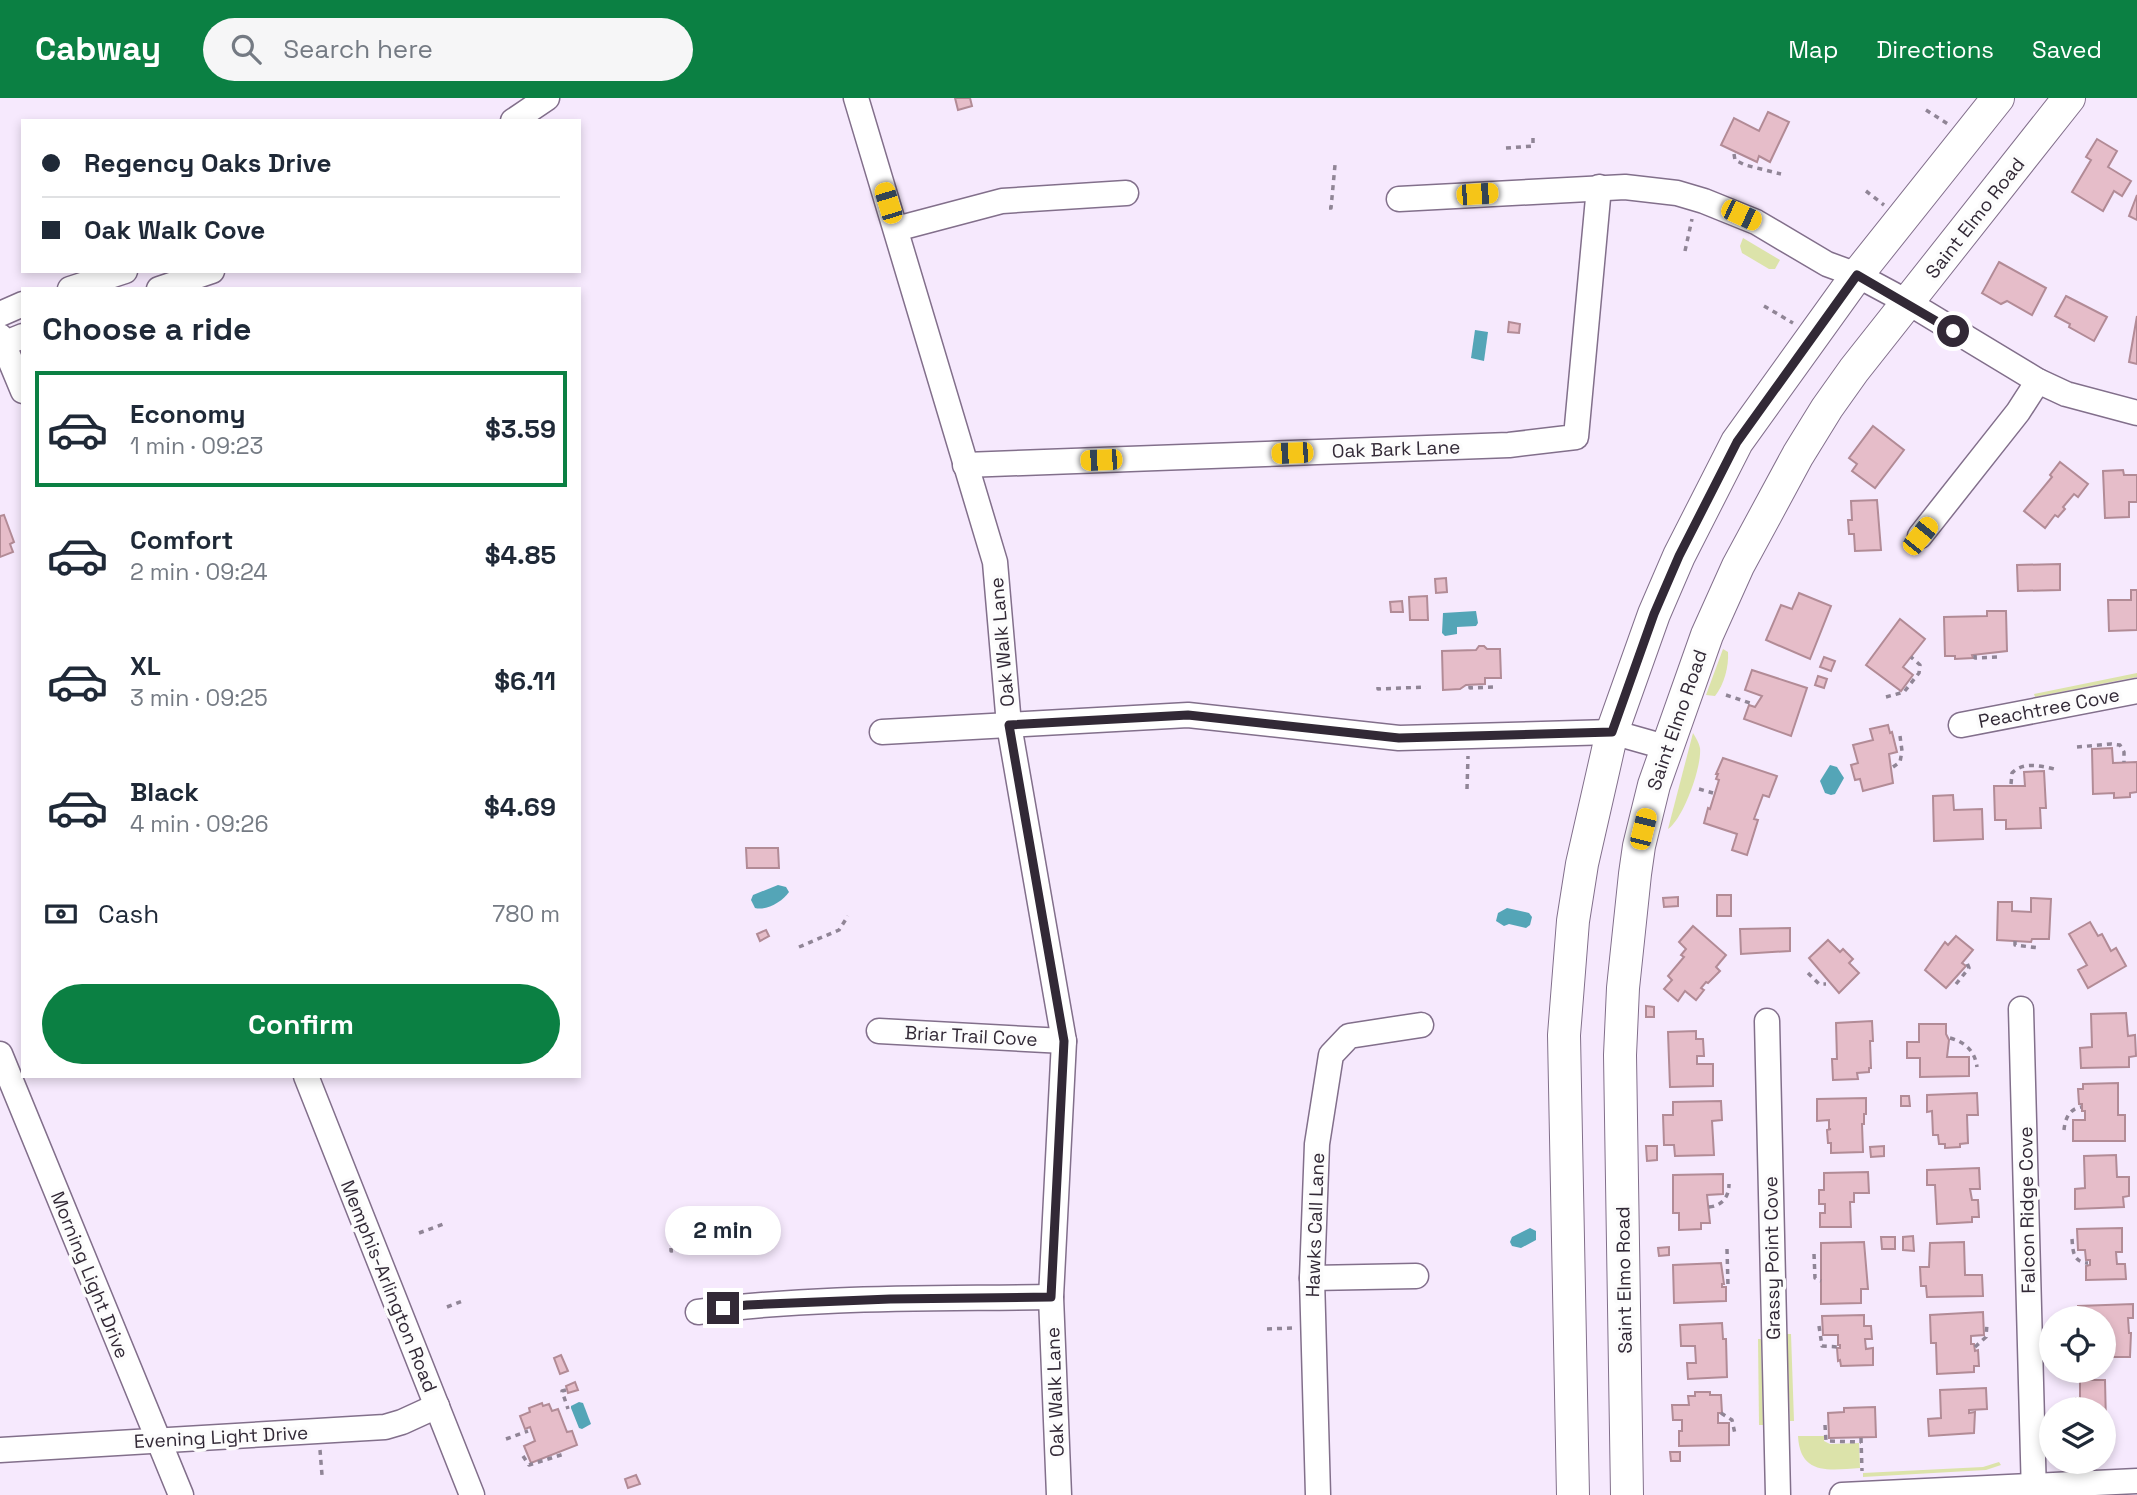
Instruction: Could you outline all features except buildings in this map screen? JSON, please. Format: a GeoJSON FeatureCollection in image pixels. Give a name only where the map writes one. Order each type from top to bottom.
{"type":"FeatureCollection","features":[{"type":"Feature","properties":{"kind":"main road"},"geometry":{"type":"LineString","coordinates":[[1573,1495],[1564,1035],[1573,920],[1582,864],[1612,732],[1659,602],[1679,556],[1737,442],[1857,275],[1998,98]]}},
{"type":"Feature","properties":{"kind":"main road","name":"Saint Elmo Road"},"geometry":{"type":"LineString","coordinates":[[1628,1495],[1620,1055],[1623,988],[1639,846],[1665,747],[1707,635],[1738,566],[1827,408],[1854,370],[2069,98]]}},
{"type":"Feature","properties":{"kind":"street"},"geometry":{"type":"LineString","coordinates":[[516,119],[547,98]]}},
{"type":"Feature","properties":{"kind":"street","name":"Oak Walk Lane"},"geometry":{"type":"LineString","coordinates":[[856,98],[995,562],[1009,725],[1064,1041],[1051,1297],[1059,1495]]}},
{"type":"Feature","properties":{"kind":"street"},"geometry":{"type":"LineString","coordinates":[[1399,199],[1600,187],[1677,193],[1727,209],[1775,232],[1827,264],[1857,275],[1909,303],[2038,381],[2066,394],[2137,413]]}},
{"type":"Feature","properties":{"kind":"street","name":"Oak Bark Lane"},"geometry":{"type":"LineString","coordinates":[[965,465],[1509,445],[1576,437],[1600,187]]}},
{"type":"Feature","properties":{"kind":"street"},"geometry":{"type":"LineString","coordinates":[[896,229],[1002,201],[1126,193]]}},
{"type":"Feature","properties":{"kind":"street"},"geometry":{"type":"LineString","coordinates":[[76,287],[119,273]]}},
{"type":"Feature","properties":{"kind":"street"},"geometry":{"type":"LineString","coordinates":[[165,287],[206,273]]}},
{"type":"Feature","properties":{"kind":"street"},"geometry":{"type":"LineString","coordinates":[[0,314],[21,305]]}},
{"type":"Feature","properties":{"kind":"street"},"geometry":{"type":"LineString","coordinates":[[9,339],[21,384]]}},
{"type":"Feature","properties":{"kind":"street"},"geometry":{"type":"LineString","coordinates":[[1920,536],[2018,412],[2038,381]]}},
{"type":"Feature","properties":{"kind":"street","name":"Peachtree Cove"},"geometry":{"type":"LineString","coordinates":[[1961,725],[2137,691]]}},
{"type":"Feature","properties":{"kind":"street"},"geometry":{"type":"LineString","coordinates":[[882,732],[1188,715],[1399,738],[1612,732],[1665,747]]}},
{"type":"Feature","properties":{"kind":"street","name":"Falcon Ridge Cove"},"geometry":{"type":"LineString","coordinates":[[2021,1009],[2034,1491]]}},
{"type":"Feature","properties":{"kind":"street","name":"Grassy Point Cove"},"geometry":{"type":"LineString","coordinates":[[1767,1021],[1778,1495]]}},
{"type":"Feature","properties":{"kind":"street","name":"Hawks Call Lane"},"geometry":{"type":"LineString","coordinates":[[1318,1495],[1312,1278],[1317,1144],[1331,1055],[1349,1036],[1421,1026]]}},
{"type":"Feature","properties":{"kind":"street","name":"Briar Trail Cove"},"geometry":{"type":"LineString","coordinates":[[879,1031],[1064,1041]]}},
{"type":"Feature","properties":{"kind":"street","name":"Morning Light Drive"},"geometry":{"type":"LineString","coordinates":[[0,1054],[181,1495]]}},
{"type":"Feature","properties":{"kind":"street","name":"Memphis-Arlington Road"},"geometry":{"type":"LineString","coordinates":[[307,1078],[472,1495]]}},
{"type":"Feature","properties":{"kind":"street"},"geometry":{"type":"LineString","coordinates":[[1312,1278],[1416,1276]]}},
{"type":"Feature","properties":{"kind":"street"},"geometry":{"type":"LineString","coordinates":[[698,1311],[747,1305],[1051,1297]]}},
{"type":"Feature","properties":{"kind":"street","name":"Evening Light Drive"},"geometry":{"type":"LineString","coordinates":[[0,1450],[384,1427],[437,1406]]}},
{"type":"Feature","properties":{"kind":"street"},"geometry":{"type":"LineString","coordinates":[[1842,1495],[2034,1491],[2137,1481]]}},
{"type":"Feature","properties":{"kind":"path"},"geometry":{"type":"LineString","coordinates":[[1926,110],[1951,127]]}},
{"type":"Feature","properties":{"kind":"path"},"geometry":{"type":"LineString","coordinates":[[1506,148],[1533,146],[1533,137]]}},
{"type":"Feature","properties":{"kind":"path"},"geometry":{"type":"LineString","coordinates":[[1734,154],[1735,160],[1745,165],[1781,174]]}},
{"type":"Feature","properties":{"kind":"path"},"geometry":{"type":"LineString","coordinates":[[1329,208],[1335,165]]}},
{"type":"Feature","properties":{"kind":"path"},"geometry":{"type":"LineString","coordinates":[[1866,191],[1887,207]]}},
{"type":"Feature","properties":{"kind":"path"},"geometry":{"type":"LineString","coordinates":[[1685,251],[1692,218]]}},
{"type":"Feature","properties":{"kind":"path"},"geometry":{"type":"LineString","coordinates":[[1764,306],[1801,327]]}},
{"type":"Feature","properties":{"kind":"path"},"geometry":{"type":"LineString","coordinates":[[1975,655],[1975,658],[1998,657]]}},
{"type":"Feature","properties":{"kind":"path"},"geometry":{"type":"LineString","coordinates":[[1886,697],[1904,692],[1919,673],[1920,666],[1912,657]]}},
{"type":"Feature","properties":{"kind":"path"},"geometry":{"type":"LineString","coordinates":[[1470,686],[1493,687]]}},
{"type":"Feature","properties":{"kind":"path"},"geometry":{"type":"LineString","coordinates":[[1378,687],[1426,687]]}},
{"type":"Feature","properties":{"kind":"path"},"geometry":{"type":"LineString","coordinates":[[1726,695],[1753,704]]}},
{"type":"Feature","properties":{"kind":"path"},"geometry":{"type":"LineString","coordinates":[[1893,767],[1902,757],[1900,736]]}},
{"type":"Feature","properties":{"kind":"path"},"geometry":{"type":"LineString","coordinates":[[2077,747],[2120,745],[2124,752],[2124,762]]}},
{"type":"Feature","properties":{"kind":"path"},"geometry":{"type":"LineString","coordinates":[[1467,789],[1468,750]]}},
{"type":"Feature","properties":{"kind":"path"},"geometry":{"type":"LineString","coordinates":[[2011,784],[2011,773],[2017,768],[2046,766],[2058,770]]}},
{"type":"Feature","properties":{"kind":"path"},"geometry":{"type":"LineString","coordinates":[[1699,789],[1713,793]]}},
{"type":"Feature","properties":{"kind":"path"},"geometry":{"type":"LineString","coordinates":[[799,947],[839,930],[848,916]]}},
{"type":"Feature","properties":{"kind":"path"},"geometry":{"type":"LineString","coordinates":[[2015,941],[2014,945],[2039,948]]}},
{"type":"Feature","properties":{"kind":"path"},"geometry":{"type":"LineString","coordinates":[[1956,984],[1969,968],[1966,962]]}},
{"type":"Feature","properties":{"kind":"path"},"geometry":{"type":"LineString","coordinates":[[1808,973],[1819,984],[1826,984]]}},
{"type":"Feature","properties":{"kind":"path"},"geometry":{"type":"LineString","coordinates":[[1950,1038],[1971,1051],[1977,1067]]}},
{"type":"Feature","properties":{"kind":"path"},"geometry":{"type":"LineString","coordinates":[[2064,1130],[2070,1113],[2081,1107]]}},
{"type":"Feature","properties":{"kind":"path"},"geometry":{"type":"LineString","coordinates":[[1709,1207],[1719,1205],[1724,1200],[1729,1184]]}},
{"type":"Feature","properties":{"kind":"path"},"geometry":{"type":"LineString","coordinates":[[419,1233],[446,1223]]}},
{"type":"Feature","properties":{"kind":"path"},"geometry":{"type":"LineString","coordinates":[[2073,1239],[2076,1259],[2088,1263]]}},
{"type":"Feature","properties":{"kind":"path"},"geometry":{"type":"LineString","coordinates":[[670,1248],[671,1251],[699,1249]]}},
{"type":"Feature","properties":{"kind":"path"},"geometry":{"type":"LineString","coordinates":[[1727,1249],[1728,1286]]}},
{"type":"Feature","properties":{"kind":"path"},"geometry":{"type":"LineString","coordinates":[[1814,1254],[1815,1278],[1821,1281]]}},
{"type":"Feature","properties":{"kind":"path"},"geometry":{"type":"LineString","coordinates":[[447,1307],[465,1300]]}},
{"type":"Feature","properties":{"kind":"path"},"geometry":{"type":"LineString","coordinates":[[1975,1347],[1986,1337],[1987,1324]]}},
{"type":"Feature","properties":{"kind":"path"},"geometry":{"type":"LineString","coordinates":[[1819,1326],[1822,1346],[1838,1347]]}},
{"type":"Feature","properties":{"kind":"path"},"geometry":{"type":"LineString","coordinates":[[1267,1329],[1300,1328]]}},
{"type":"Feature","properties":{"kind":"path"},"geometry":{"type":"LineString","coordinates":[[566,1390],[562,1391],[568,1409]]}},
{"type":"Feature","properties":{"kind":"path"},"geometry":{"type":"LineString","coordinates":[[1721,1413],[1732,1420],[1735,1434]]}},
{"type":"Feature","properties":{"kind":"path"},"geometry":{"type":"LineString","coordinates":[[1825,1425],[1826,1441],[1861,1440],[1861,1471]]}},
{"type":"Feature","properties":{"kind":"path"},"geometry":{"type":"LineString","coordinates":[[506,1439],[528,1431]]}},
{"type":"Feature","properties":{"kind":"path"},"geometry":{"type":"LineString","coordinates":[[320,1450],[322,1475]]}},
{"type":"Feature","properties":{"kind":"path"},"geometry":{"type":"LineString","coordinates":[[523,1456],[529,1465],[564,1454]]}},
{"type":"Feature","properties":{"kind":"green space"},"geometry":{"type":"Polygon","coordinates":[[[1743,238],[1780,260],[1775,269],[1769,269],[1742,253],[1740,246],[1743,238]]]}},
{"type":"Feature","properties":{"kind":"green space"},"geometry":{"type":"Polygon","coordinates":[[[1723,649],[1728,652],[1728,657],[1723,681],[1715,696],[1706,695],[1723,649]]]}},
{"type":"Feature","properties":{"kind":"green space"},"geometry":{"type":"Polygon","coordinates":[[[2137,673],[2137,677],[2035,697],[2034,694],[2137,673]]]}},
{"type":"Feature","properties":{"kind":"green space"},"geometry":{"type":"Polygon","coordinates":[[[1693,733],[1700,748],[1698,767],[1680,815],[1668,829],[1693,733]]]}},
{"type":"Feature","properties":{"kind":"green space"},"geometry":{"type":"Polygon","coordinates":[[[1787,1334],[1791,1334],[1794,1421],[1790,1421],[1787,1334]]]}},
{"type":"Feature","properties":{"kind":"green space"},"geometry":{"type":"Polygon","coordinates":[[[1758,1339],[1761,1339],[1763,1425],[1759,1425],[1758,1339]]]}},
{"type":"Feature","properties":{"kind":"green space"},"geometry":{"type":"Polygon","coordinates":[[[1798,1436],[1824,1436],[1824,1441],[1830,1444],[1859,1443],[1860,1468],[1818,1468],[1804,1458],[1798,1436]]]}},
{"type":"Feature","properties":{"kind":"green space"},"geometry":{"type":"Polygon","coordinates":[[[1999,1462],[2001,1465],[1986,1470],[1863,1477],[1863,1473],[1983,1467],[1999,1462]]]}},
{"type":"Feature","properties":{"kind":"water"},"geometry":{"type":"Polygon","coordinates":[[[1475,330],[1488,332],[1484,361],[1471,358],[1475,330]]]}},
{"type":"Feature","properties":{"kind":"water"},"geometry":{"type":"Polygon","coordinates":[[[1476,611],[1476,626],[1457,627],[1457,634],[1445,636],[1442,633],[1443,613],[1476,611]]]}},
{"type":"Feature","properties":{"kind":"water"},"geometry":{"type":"Polygon","coordinates":[[[1830,765],[1837,767],[1844,778],[1835,794],[1831,795],[1825,793],[1820,781],[1830,765]]]}},
{"type":"Feature","properties":{"kind":"water"},"geometry":{"type":"Polygon","coordinates":[[[778,885],[786,887],[789,892],[769,907],[755,908],[751,900],[753,895],[778,885]]]}},
{"type":"Feature","properties":{"kind":"water"},"geometry":{"type":"Polygon","coordinates":[[[1507,908],[1529,913],[1532,917],[1530,925],[1526,928],[1509,924],[1504,926],[1496,921],[1498,913],[1507,908]]]}},
{"type":"Feature","properties":{"kind":"water"},"geometry":{"type":"Polygon","coordinates":[[[1530,1228],[1536,1231],[1536,1240],[1521,1248],[1512,1246],[1512,1237],[1530,1228]]]}},
{"type":"Feature","properties":{"kind":"water"},"geometry":{"type":"Polygon","coordinates":[[[579,1402],[583,1403],[591,1424],[582,1429],[579,1428],[571,1408],[579,1402]]]}},
{"type":"Feature","properties":{"kind":"route"},"geometry":{"type":"LineString","coordinates":[[723,1308],[890,1299],[1051,1297],[1064,1041],[1009,725],[1188,715],[1399,738],[1612,732],[1640,649],[1679,556],[1737,442],[1857,275],[1953,331]]}}]}
